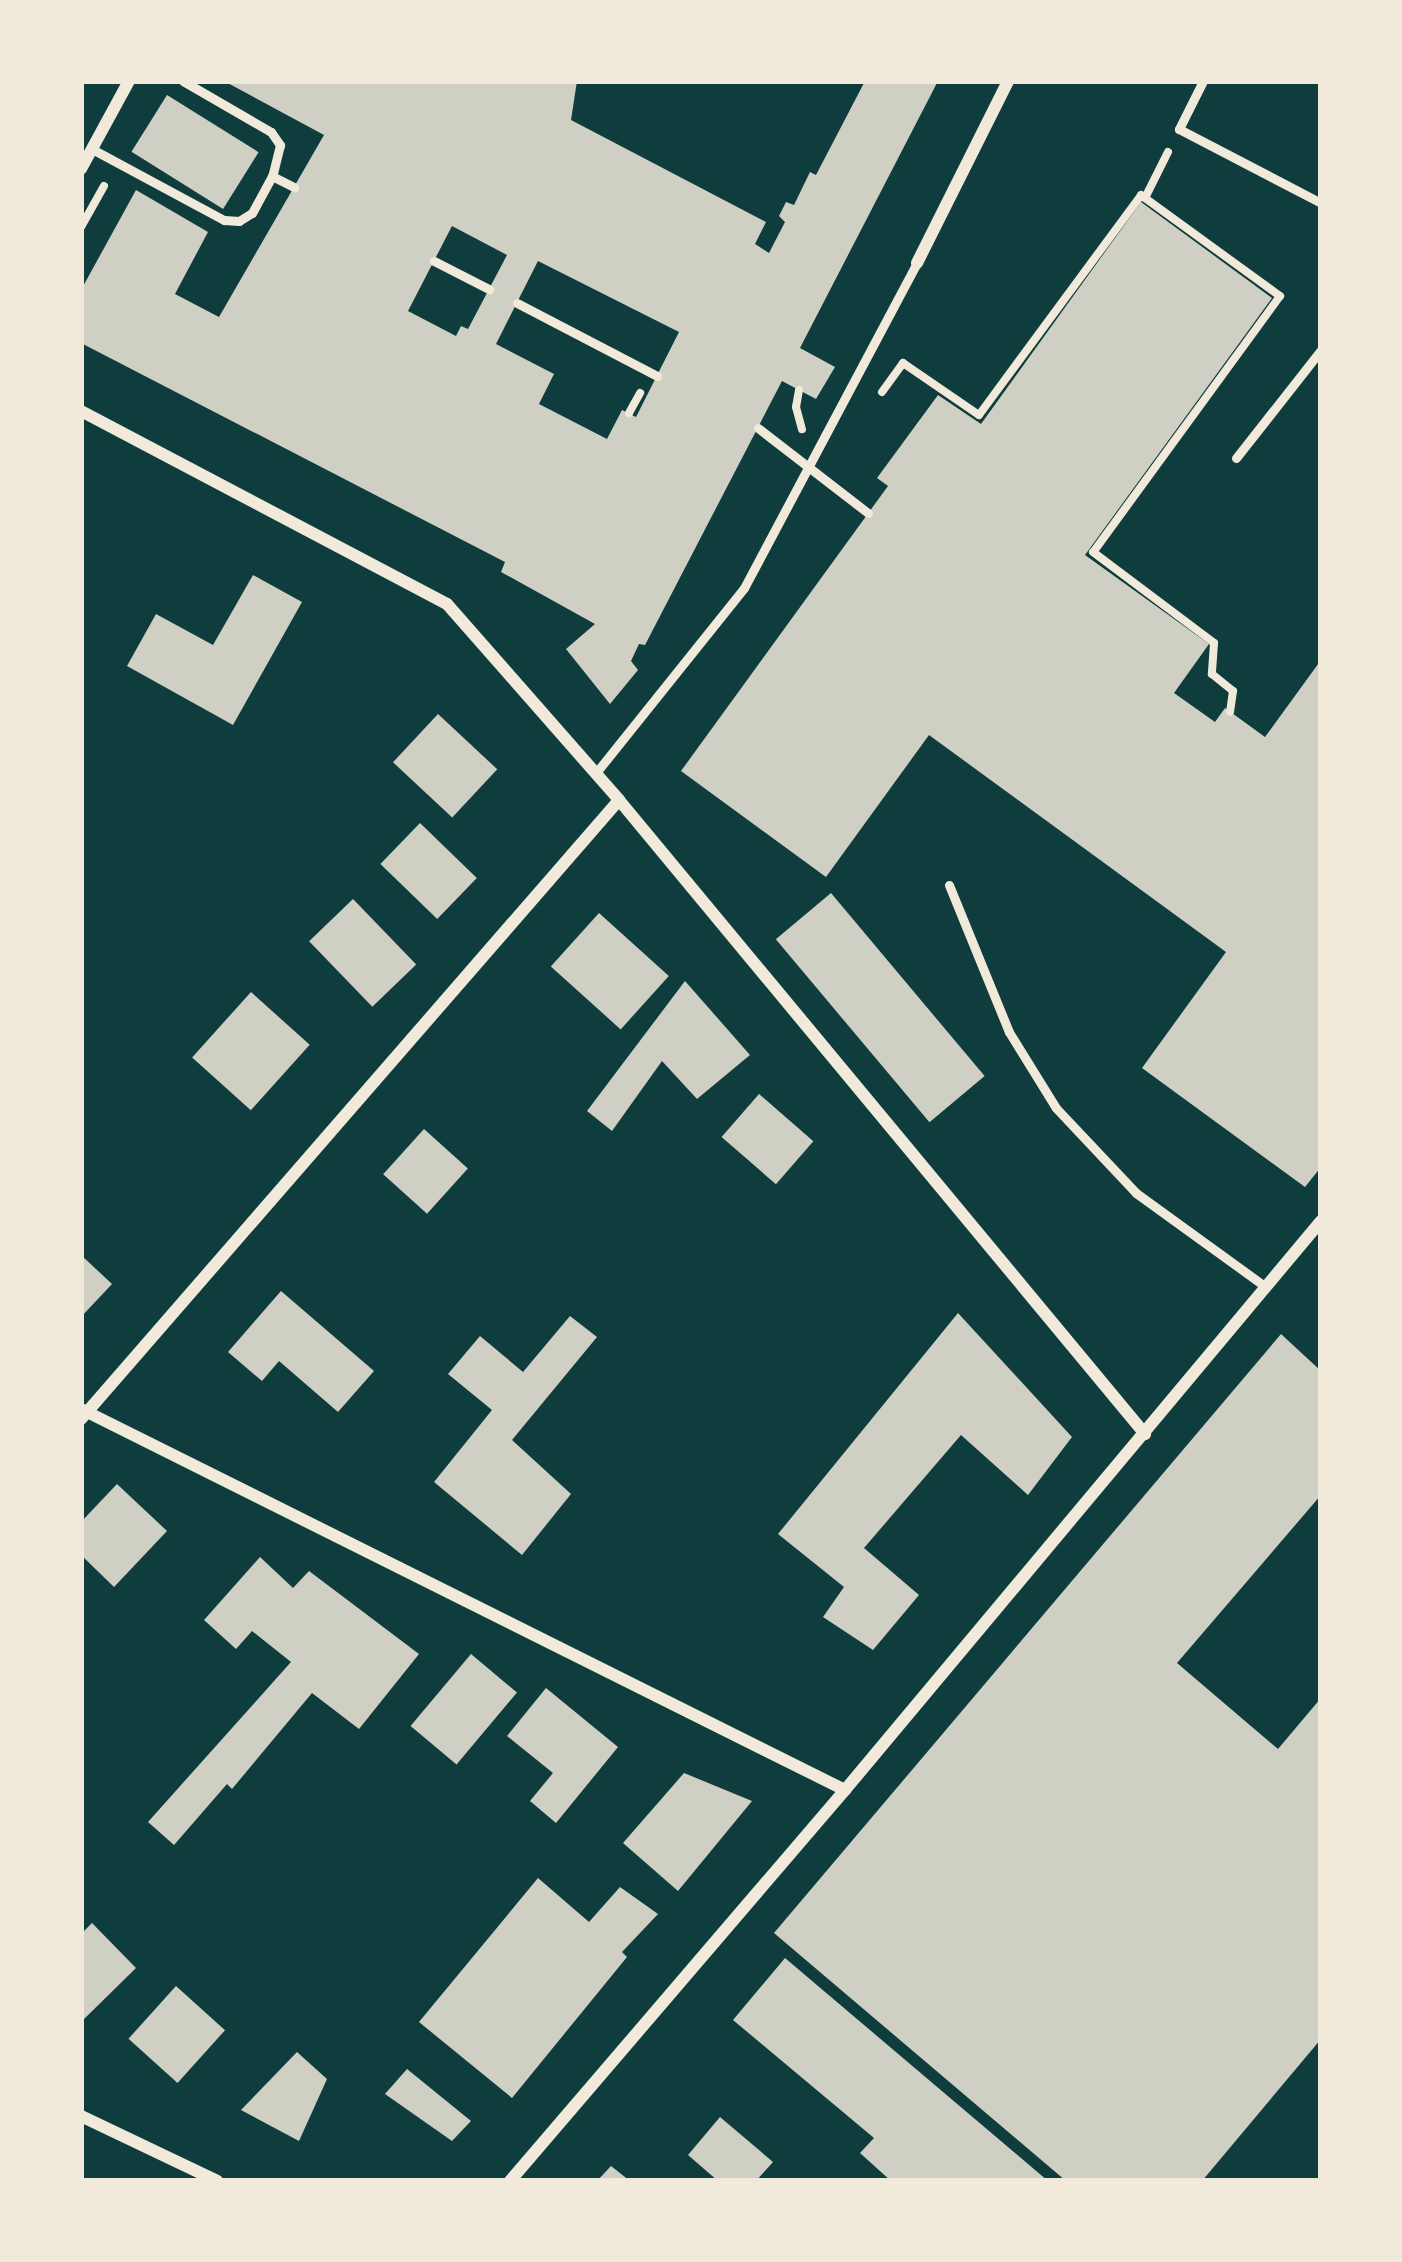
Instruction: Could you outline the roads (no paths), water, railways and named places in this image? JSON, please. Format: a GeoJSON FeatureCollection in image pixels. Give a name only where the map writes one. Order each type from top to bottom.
{"type":"FeatureCollection","features":[{"type":"Feature","properties":{"kind":"street"},"geometry":{"type":"LineString","coordinates":[[81,169],[130,81]]}},
{"type":"Feature","properties":{"kind":"street"},"geometry":{"type":"LineString","coordinates":[[917,263],[1008,81]]}},
{"type":"Feature","properties":{"kind":"street"},"geometry":{"type":"LineString","coordinates":[[81,411],[447,604],[619,800],[1145,1434]]}},
{"type":"Feature","properties":{"kind":"street"},"geometry":{"type":"LineString","coordinates":[[619,800],[83,1413],[845,1790]]}},
{"type":"Feature","properties":{"kind":"street"},"geometry":{"type":"LineString","coordinates":[[510,2181],[1321,1221]]}},
{"type":"Feature","properties":{"kind":"street"},"geometry":{"type":"LineString","coordinates":[[81,2116],[217,2181]]}},
{"type":"Feature","properties":{"kind":"lane"},"geometry":{"type":"LineString","coordinates":[[92,149],[224,220],[239,221],[252,213],[272,176],[280,145],[271,132],[183,81]]}},
{"type":"Feature","properties":{"kind":"lane"},"geometry":{"type":"LineString","coordinates":[[1203,81],[1179,129],[1321,203]]}},
{"type":"Feature","properties":{"kind":"lane"},"geometry":{"type":"LineString","coordinates":[[272,176],[294,187]]}},
{"type":"Feature","properties":{"kind":"lane"},"geometry":{"type":"LineString","coordinates":[[434,261],[489,289]]}},
{"type":"Feature","properties":{"kind":"lane"},"geometry":{"type":"LineString","coordinates":[[596,774],[744,588],[917,263]]}},
{"type":"Feature","properties":{"kind":"lane"},"geometry":{"type":"LineString","coordinates":[[517,303],[657,376]]}},
{"type":"Feature","properties":{"kind":"lane"},"geometry":{"type":"LineString","coordinates":[[1236,458],[1321,350]]}},
{"type":"Feature","properties":{"kind":"lane"},"geometry":{"type":"LineString","coordinates":[[758,428],[868,513]]}},
{"type":"Feature","properties":{"kind":"lane"},"geometry":{"type":"LineString","coordinates":[[950,885],[1009,1032],[1056,1108],[1136,1192],[1266,1287]]}}]}
